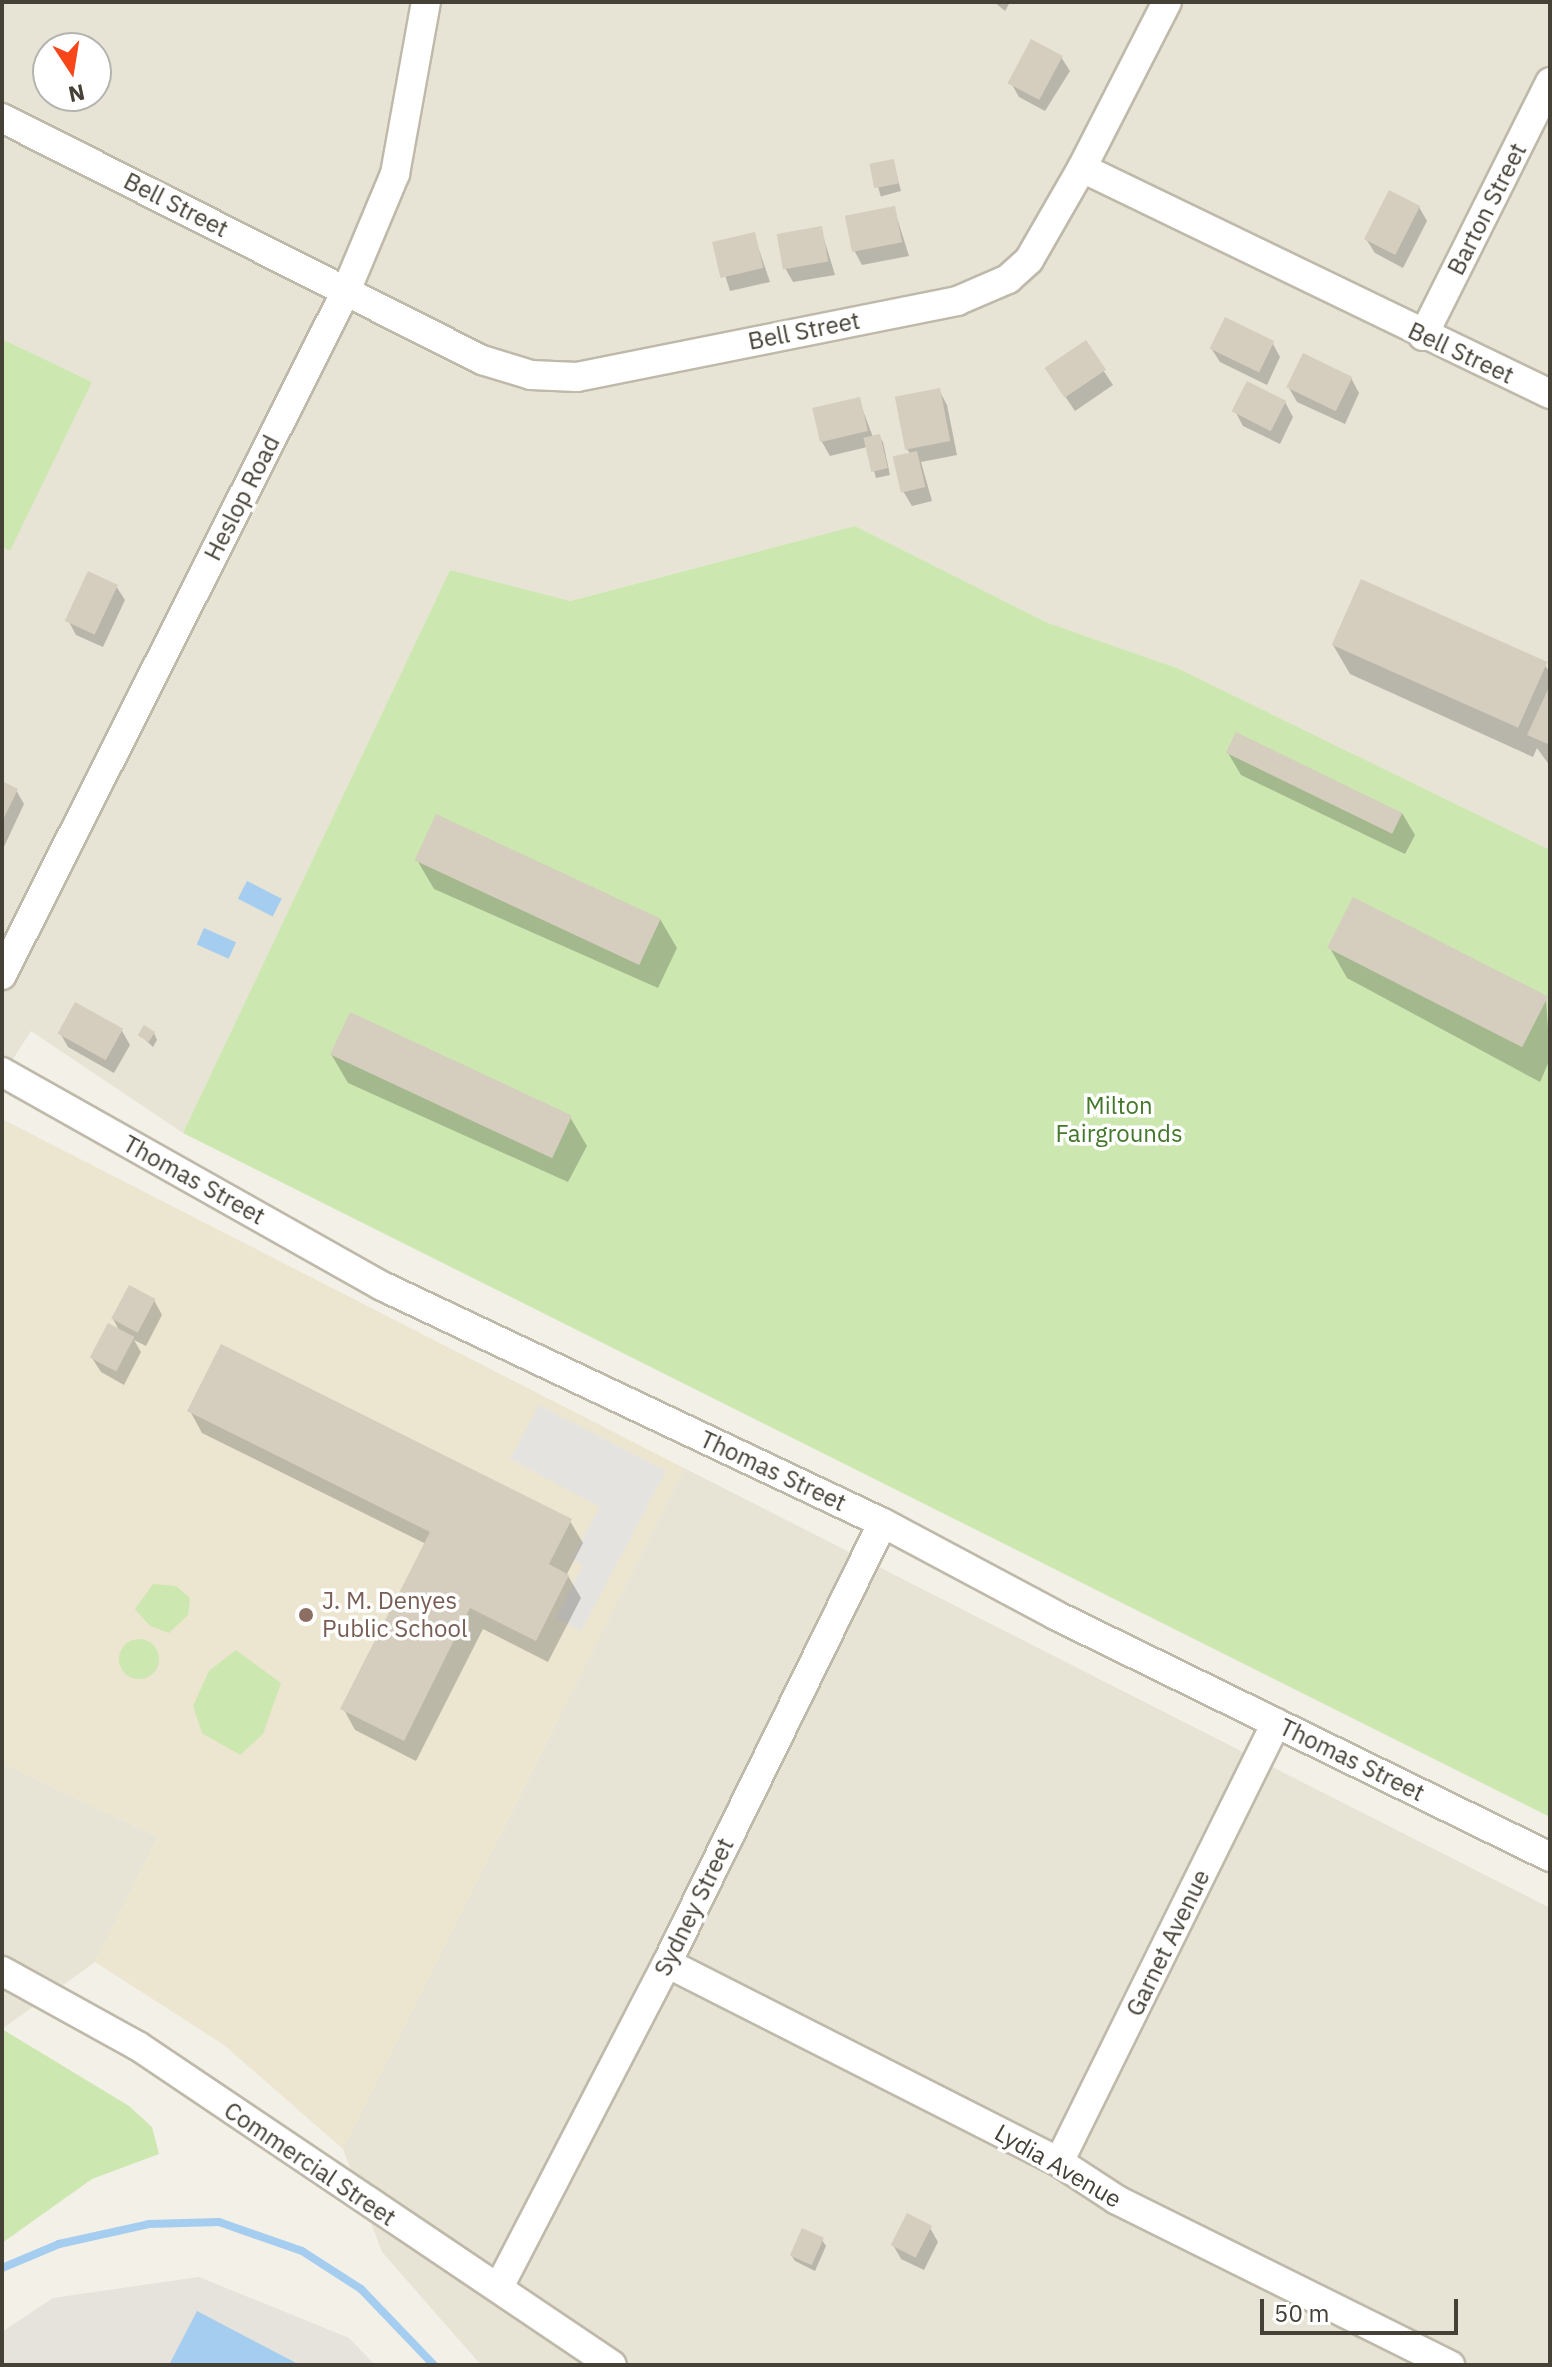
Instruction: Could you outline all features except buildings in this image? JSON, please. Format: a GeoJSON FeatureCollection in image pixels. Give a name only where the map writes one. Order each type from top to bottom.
{"type":"FeatureCollection","features":[{"type":"Feature","properties":{"kind":"street","name":"Heslop Road"},"geometry":{"type":"LineString","coordinates":[[2,975],[346,291],[395,174],[426,2]]}},
{"type":"Feature","properties":{"kind":"street"},"geometry":{"type":"LineString","coordinates":[[1082,168],[1167,2]]}},
{"type":"Feature","properties":{"kind":"street","name":"Barton Street"},"geometry":{"type":"LineString","coordinates":[[1423,336],[1550,82]]}},
{"type":"Feature","properties":{"kind":"street","name":"Bell Street"},"geometry":{"type":"LineString","coordinates":[[2,118],[482,360],[531,375],[577,377],[988,291],[1029,260],[1082,168],[1423,336],[1550,394]]}},
{"type":"Feature","properties":{"kind":"street","name":"Thomas Street"},"geometry":{"type":"LineString","coordinates":[[2,1072],[382,1286],[883,1523],[1276,1723],[1550,1857]]}},
{"type":"Feature","properties":{"kind":"street","name":"Sydney Street"},"geometry":{"type":"LineString","coordinates":[[499,2287],[667,1963],[883,1523]]}},
{"type":"Feature","properties":{"kind":"street","name":"Garnet Avenue"},"geometry":{"type":"LineString","coordinates":[[1059,2162],[1276,1723]]}},
{"type":"Feature","properties":{"kind":"street","name":"Lydia Avenue"},"geometry":{"type":"LineString","coordinates":[[667,1963],[1059,2162],[1117,2200],[1450,2365]]}},
{"type":"Feature","properties":{"kind":"street","name":"Commercial Street"},"geometry":{"type":"LineString","coordinates":[[2,1971],[138,2046],[612,2365]]}},
{"type":"Feature","properties":{"kind":"shaded area"},"geometry":{"type":"Polygon","coordinates":[[[2,2],[1550,2],[1550,850],[1177,668],[1048,623],[855,526],[569,601],[450,570],[183,1133],[31,1031],[2,1076],[2,546],[10,550],[92,382],[2,339],[2,2]]]}},
{"type":"Feature","properties":{"kind":"shaded area","name":"J. M. Denyes Public School"},"geometry":{"type":"Polygon","coordinates":[[[2,1119],[684,1468],[343,2149],[224,2045],[95,1962],[158,1837],[2,1763],[2,1119]]]}},
{"type":"Feature","properties":{"kind":"shaded area"},"geometry":{"type":"Polygon","coordinates":[[[539,1405],[666,1471],[581,1631],[556,1618],[583,1565],[572,1559],[600,1507],[510,1459],[539,1405]]]}},
{"type":"Feature","properties":{"kind":"shaded area"},"geometry":{"type":"Polygon","coordinates":[[[684,1468],[1550,1908],[1550,2365],[481,2365],[382,2252],[343,2149],[684,1468]]]}},
{"type":"Feature","properties":{"kind":"shaded area"},"geometry":{"type":"Polygon","coordinates":[[[2,1763],[158,1837],[95,1962],[2,2029],[2,1763]]]}},
{"type":"Feature","properties":{"kind":"shaded area"},"geometry":{"type":"Polygon","coordinates":[[[199,2277],[349,2338],[375,2365],[2,2365],[2,2332],[53,2298],[199,2277]]]}},
{"type":"Feature","properties":{"kind":"green space"},"geometry":{"type":"Polygon","coordinates":[[[2,339],[92,382],[10,551],[2,546],[2,339]]]}},
{"type":"Feature","properties":{"kind":"green space","name":"Milton Fairgrounds"},"geometry":{"type":"Polygon","coordinates":[[[855,526],[1048,623],[1177,668],[1550,850],[1550,1817],[183,1133],[450,570],[570,601],[855,526]]]}},
{"type":"Feature","properties":{"kind":"green space"},"geometry":{"type":"Polygon","coordinates":[[[153,1584],[176,1586],[190,1598],[188,1615],[169,1633],[150,1626],[135,1609],[153,1584]]]}},
{"type":"Feature","properties":{"kind":"green space"},"geometry":{"type":"Polygon","coordinates":[[[139,1639],[153,1645],[159,1659],[153,1673],[139,1679],[125,1673],[119,1659],[125,1645],[139,1639]]]}},
{"type":"Feature","properties":{"kind":"green space"},"geometry":{"type":"Polygon","coordinates":[[[236,1650],[281,1683],[263,1734],[240,1755],[202,1733],[193,1706],[209,1671],[236,1650]]]}},
{"type":"Feature","properties":{"kind":"green space"},"geometry":{"type":"Polygon","coordinates":[[[2,2029],[129,2106],[152,2127],[159,2154],[92,2179],[2,2243],[2,2029]]]}},
{"type":"Feature","properties":{"kind":"water"},"geometry":{"type":"Polygon","coordinates":[[[247,881],[282,899],[273,917],[238,899],[247,881]]]}},
{"type":"Feature","properties":{"kind":"water"},"geometry":{"type":"Polygon","coordinates":[[[204,928],[236,942],[229,959],[197,944],[204,928]]]}},
{"type":"Feature","properties":{"kind":"water"},"geometry":{"type":"Polygon","coordinates":[[[197,2311],[300,2365],[169,2365],[197,2311]]]}},
{"type":"Feature","properties":{"kind":"waterway"},"geometry":{"type":"LineString","coordinates":[[2,2268],[59,2244],[149,2224],[219,2222],[302,2251],[361,2289],[434,2365]]}},
{"type":"Feature","properties":{"kind":"place","name":"J. M. Denyes Public School"},"geometry":{"type":"Point","coordinates":[306,1615]}}]}
